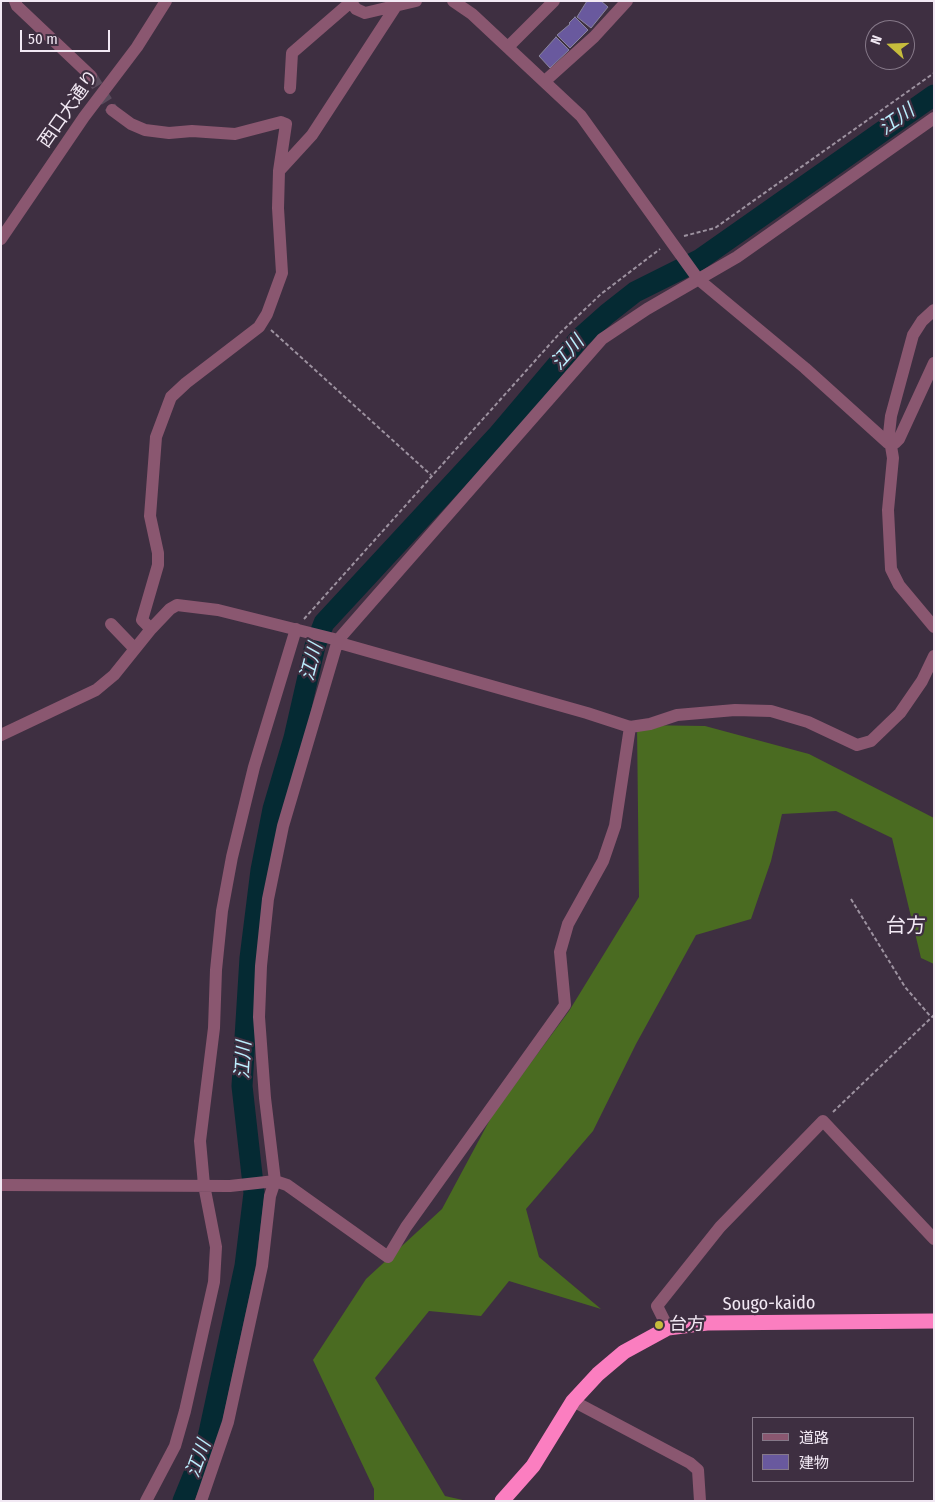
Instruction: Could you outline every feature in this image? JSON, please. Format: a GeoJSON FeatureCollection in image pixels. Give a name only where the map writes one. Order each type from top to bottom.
{"type":"FeatureCollection","features":[{"type":"Feature","properties":{"kind":"highway","name":"Sougo-kaido"},"geometry":{"type":"LineString","coordinates":[[502,1501],[533,1466],[573,1401],[598,1374],[624,1352],[668,1328],[707,1323],[934,1321]]}},
{"type":"Feature","properties":{"kind":"street"},"geometry":{"type":"LineString","coordinates":[[15,1],[17,6],[91,76]]}},
{"type":"Feature","properties":{"kind":"street","name":"西口大通り"},"geometry":{"type":"LineString","coordinates":[[1,239],[84,117],[136,47],[166,1]]}},
{"type":"Feature","properties":{"kind":"street"},"geometry":{"type":"LineString","coordinates":[[290,88],[292,54],[352,1],[356,9],[365,13],[416,1]]}},
{"type":"Feature","properties":{"kind":"street"},"geometry":{"type":"LineString","coordinates":[[453,1],[472,14],[581,116],[698,279],[892,444]]}},
{"type":"Feature","properties":{"kind":"street"},"geometry":{"type":"LineString","coordinates":[[508,47],[554,1]]}},
{"type":"Feature","properties":{"kind":"street"},"geometry":{"type":"LineString","coordinates":[[545,81],[594,37],[627,1]]}},
{"type":"Feature","properties":{"kind":"street"},"geometry":{"type":"LineString","coordinates":[[279,170],[312,135],[396,6]]}},
{"type":"Feature","properties":{"kind":"street"},"geometry":{"type":"LineString","coordinates":[[112,110],[131,124],[145,130],[169,133],[192,131],[235,134],[281,122],[286,124],[279,170],[278,208],[282,273],[262,322],[245,339],[177,390],[171,397],[156,437],[150,516],[158,553],[158,565],[142,620],[151,629]]}},
{"type":"Feature","properties":{"kind":"street"},"geometry":{"type":"LineString","coordinates":[[201,1501],[219,1453],[230,1412],[262,1266],[270,1196],[271,1181],[259,1018],[261,966],[268,899],[283,826],[335,640],[602,339],[736,257],[934,118]]}},
{"type":"Feature","properties":{"kind":"street"},"geometry":{"type":"LineString","coordinates":[[934,310],[922,321],[913,335],[891,416],[889,434],[892,444],[892,466],[888,510],[891,569],[899,585],[934,627]]}},
{"type":"Feature","properties":{"kind":"street"},"geometry":{"type":"LineString","coordinates":[[892,444],[899,439],[934,363]]}},
{"type":"Feature","properties":{"kind":"street"},"geometry":{"type":"LineString","coordinates":[[1,735],[96,690],[114,675],[134,648],[170,609],[177,605],[186,604],[300,630],[630,727],[650,724],[677,715],[735,710],[771,711],[808,722],[857,745],[871,741],[900,713],[922,680],[934,656]]}},
{"type":"Feature","properties":{"kind":"street"},"geometry":{"type":"LineString","coordinates":[[111,624],[134,648]]}},
{"type":"Feature","properties":{"kind":"street"},"geometry":{"type":"LineString","coordinates":[[146,1501],[175,1446],[185,1412],[214,1282],[216,1247],[204,1184],[200,1140],[214,1028],[216,970],[222,911],[232,857],[254,768],[300,630]]}},
{"type":"Feature","properties":{"kind":"street"},"geometry":{"type":"LineString","coordinates":[[1,1185],[204,1184],[230,1186],[271,1181],[287,1185],[388,1257],[406,1227],[565,1005],[560,952],[568,924],[603,861],[615,826],[630,727]]}},
{"type":"Feature","properties":{"kind":"street"},"geometry":{"type":"LineString","coordinates":[[668,1328],[658,1306],[720,1228],[823,1121],[934,1239]]}},
{"type":"Feature","properties":{"kind":"street"},"geometry":{"type":"LineString","coordinates":[[573,1401],[690,1463],[698,1470],[700,1501]]}},
{"type":"Feature","properties":{"kind":"path"},"geometry":{"type":"LineString","coordinates":[[262,322],[432,475]]}},
{"type":"Feature","properties":{"kind":"path"},"geometry":{"type":"LineString","coordinates":[[823,1121],[932,1016],[905,987],[851,899]]}},
{"type":"Feature","properties":{"kind":"green space"},"geometry":{"type":"Polygon","coordinates":[[[637,725],[705,726],[809,754],[934,818],[934,964],[921,958],[892,838],[836,811],[782,814],[771,861],[751,919],[696,935],[636,1044],[593,1131],[526,1209],[539,1257],[601,1309],[509,1281],[481,1316],[429,1311],[375,1378],[445,1496],[467,1501],[374,1501],[374,1489],[313,1360],[366,1279],[442,1209],[493,1114],[569,1011],[639,897],[637,725]]]}},
{"type":"Feature","properties":{"kind":"building"},"geometry":{"type":"Polygon","coordinates":[[[587,1],[601,1],[608,7],[591,28],[577,17],[587,1]]]}},
{"type":"Feature","properties":{"kind":"building"},"geometry":{"type":"Polygon","coordinates":[[[575,17],[588,30],[570,48],[557,35],[575,17]]]}},
{"type":"Feature","properties":{"kind":"building"},"geometry":{"type":"Polygon","coordinates":[[[556,37],[569,50],[550,68],[539,56],[556,37]]]}},
{"type":"Feature","properties":{"kind":"waterway","name":"江川"},"geometry":{"type":"LineString","coordinates":[[183,1501],[207,1442],[245,1266],[254,1193],[242,1086],[250,958],[261,870],[273,809],[294,738],[315,646],[324,623],[497,436],[580,338],[607,314],[635,292],[699,260],[934,95]]}},
{"type":"Feature","properties":{"kind":"tunnel"},"geometry":{"type":"LineString","coordinates":[[91,76],[112,110]]}},
{"type":"Feature","properties":{"kind":"place","name":"台方"},"geometry":{"type":"Point","coordinates":[659,1325]}},
{"type":"Feature","properties":{"kind":"district","name":"台方"},"geometry":{"type":"Point","coordinates":[906,926]}}]}
